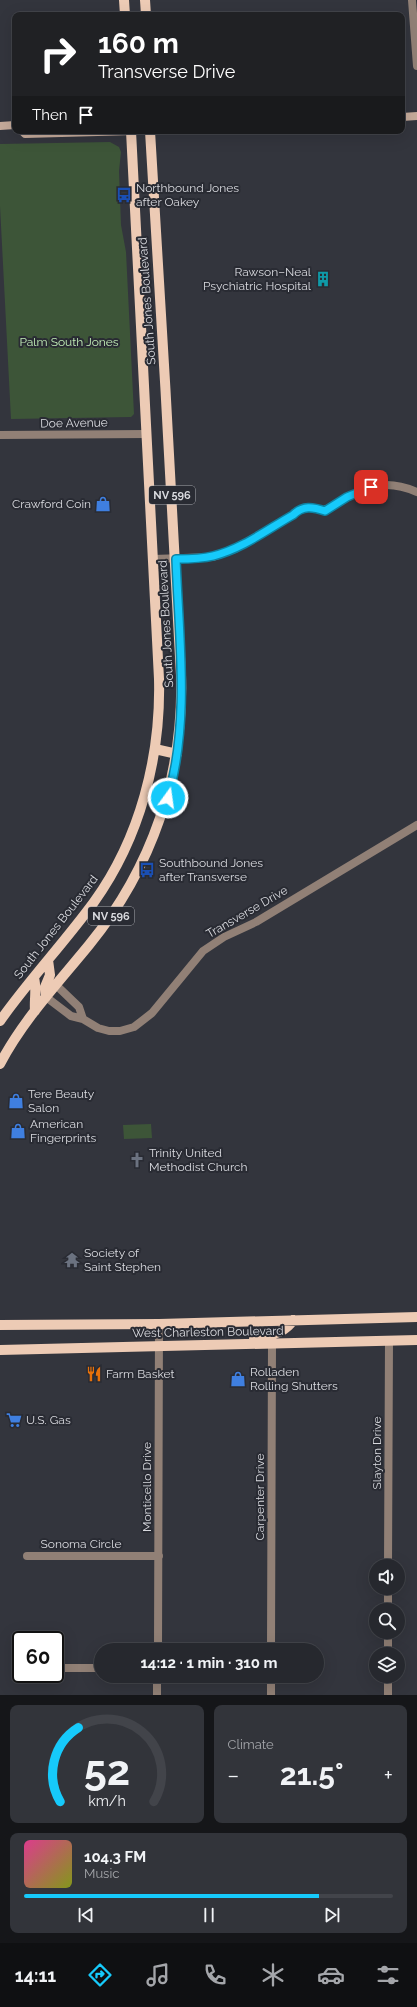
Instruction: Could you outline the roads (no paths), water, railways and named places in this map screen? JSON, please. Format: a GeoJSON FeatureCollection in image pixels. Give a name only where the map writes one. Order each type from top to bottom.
{"type":"FeatureCollection","features":[{"type":"Feature","properties":{"kind":"main road"},"geometry":{"type":"LineString","coordinates":[[124,0],[125,12]]}},
{"type":"Feature","properties":{"kind":"main road"},"geometry":{"type":"LineString","coordinates":[[145,0],[146,12]]}},
{"type":"Feature","properties":{"kind":"main road"},"geometry":{"type":"LineString","coordinates":[[405,117],[417,116]]}},
{"type":"Feature","properties":{"kind":"main road"},"geometry":{"type":"LineString","coordinates":[[0,126],[12,125]]}},
{"type":"Feature","properties":{"kind":"main road","name":"South Jones Boulevard"},"geometry":{"type":"LineString","coordinates":[[0,1021],[95,901],[115,868],[141,809],[155,749],[160,698],[132,134]]}},
{"type":"Feature","properties":{"kind":"main road","name":"South Jones Boulevard"},"geometry":{"type":"LineString","coordinates":[[0,1064],[12,1043],[35,1011],[104,927],[128,891],[144,860],[165,807],[177,754],[182,696],[176,559],[150,134]]}},
{"type":"Feature","properties":{"kind":"main road"},"geometry":{"type":"LineString","coordinates":[[155,749],[177,754]]}},
{"type":"Feature","properties":{"kind":"main road"},"geometry":{"type":"LineString","coordinates":[[46,997],[45,987],[50,975],[48,960]]}},
{"type":"Feature","properties":{"kind":"main road"},"geometry":{"type":"LineString","coordinates":[[34,978],[36,990],[34,995],[35,1011]]}},
{"type":"Feature","properties":{"kind":"main road","name":"West Charleston Boulevard"},"geometry":{"type":"LineString","coordinates":[[0,1325],[159,1324],[417,1317]]}},
{"type":"Feature","properties":{"kind":"main road"},"geometry":{"type":"LineString","coordinates":[[238,1344],[278,1333],[290,1325],[293,1320]]}},
{"type":"Feature","properties":{"kind":"main road","name":"West Charleston Boulevard"},"geometry":{"type":"LineString","coordinates":[[0,1350],[417,1340]]}},
{"type":"Feature","properties":{"kind":"street"},"geometry":{"type":"LineString","coordinates":[[412,0],[417,66]]}},
{"type":"Feature","properties":{"kind":"street","name":"Doe Avenue"},"geometry":{"type":"LineString","coordinates":[[0,435],[147,434]]}},
{"type":"Feature","properties":{"kind":"street"},"geometry":{"type":"LineString","coordinates":[[153,560],[213,557],[235,548],[293,515],[298,510],[310,507],[325,511],[347,497],[371,487],[395,484],[417,492]]}},
{"type":"Feature","properties":{"kind":"street","name":"Transverse Drive"},"geometry":{"type":"LineString","coordinates":[[46,997],[71,1016],[83,1019],[98,1028],[109,1031],[120,1031],[134,1026],[152,1013],[203,951],[224,937],[262,919],[417,825]]}},
{"type":"Feature","properties":{"kind":"street"},"geometry":{"type":"LineString","coordinates":[[56,985],[79,1007],[83,1019]]}},
{"type":"Feature","properties":{"kind":"street","name":"Monticello Drive"},"geometry":{"type":"LineString","coordinates":[[158,1643],[159,1324]]}},
{"type":"Feature","properties":{"kind":"street","name":"Slayton Drive"},"geometry":{"type":"LineString","coordinates":[[388,1559],[389,1340]]}},
{"type":"Feature","properties":{"kind":"street","name":"Carpenter Drive"},"geometry":{"type":"LineString","coordinates":[[271,1643],[272,1343]]}},
{"type":"Feature","properties":{"kind":"street","name":"Sonoma Circle"},"geometry":{"type":"LineString","coordinates":[[28,1556],[159,1556]]}},
{"type":"Feature","properties":{"kind":"street"},"geometry":{"type":"LineString","coordinates":[[64,1668],[94,1668]]}},
{"type":"Feature","properties":{"kind":"street"},"geometry":{"type":"LineString","coordinates":[[157,1683],[157,1695]]}},
{"type":"Feature","properties":{"kind":"street"},"geometry":{"type":"LineString","coordinates":[[271,1683],[271,1695]]}},
{"type":"Feature","properties":{"kind":"street"},"geometry":{"type":"LineString","coordinates":[[388,1683],[388,1695]]}},
{"type":"Feature","properties":{"kind":"place","name":"Northbound Jones after Oakey"},"geometry":{"type":"Point","coordinates":[124,195]}},
{"type":"Feature","properties":{"kind":"place","name":"Rawson–Neal Psychiatric Hospital"},"geometry":{"type":"Point","coordinates":[323,279]}},
{"type":"Feature","properties":{"kind":"place","name":"Crawford Coin"},"geometry":{"type":"Point","coordinates":[103,504]}},
{"type":"Feature","properties":{"kind":"place","name":"Southbound Jones after Transverse"},"geometry":{"type":"Point","coordinates":[147,870]}},
{"type":"Feature","properties":{"kind":"place","name":"Tere Beauty Salon"},"geometry":{"type":"Point","coordinates":[16,1101]}},
{"type":"Feature","properties":{"kind":"place","name":"American Fingerprints"},"geometry":{"type":"Point","coordinates":[18,1131]}},
{"type":"Feature","properties":{"kind":"place","name":"Trinity United Methodist Church"},"geometry":{"type":"Point","coordinates":[137,1160]}},
{"type":"Feature","properties":{"kind":"place","name":"Society of Saint Stephen"},"geometry":{"type":"Point","coordinates":[72,1260]}},
{"type":"Feature","properties":{"kind":"place","name":"Farm Basket"},"geometry":{"type":"Point","coordinates":[94,1374]}},
{"type":"Feature","properties":{"kind":"place","name":"Rolladen Rolling Shutters"},"geometry":{"type":"Point","coordinates":[238,1379]}},
{"type":"Feature","properties":{"kind":"place","name":"U.S. Gas"},"geometry":{"type":"Point","coordinates":[14,1420]}},
{"type":"Feature","properties":{"kind":"park label","name":"Palm South Jones"},"geometry":{"type":"Point","coordinates":[69,342]}}]}
